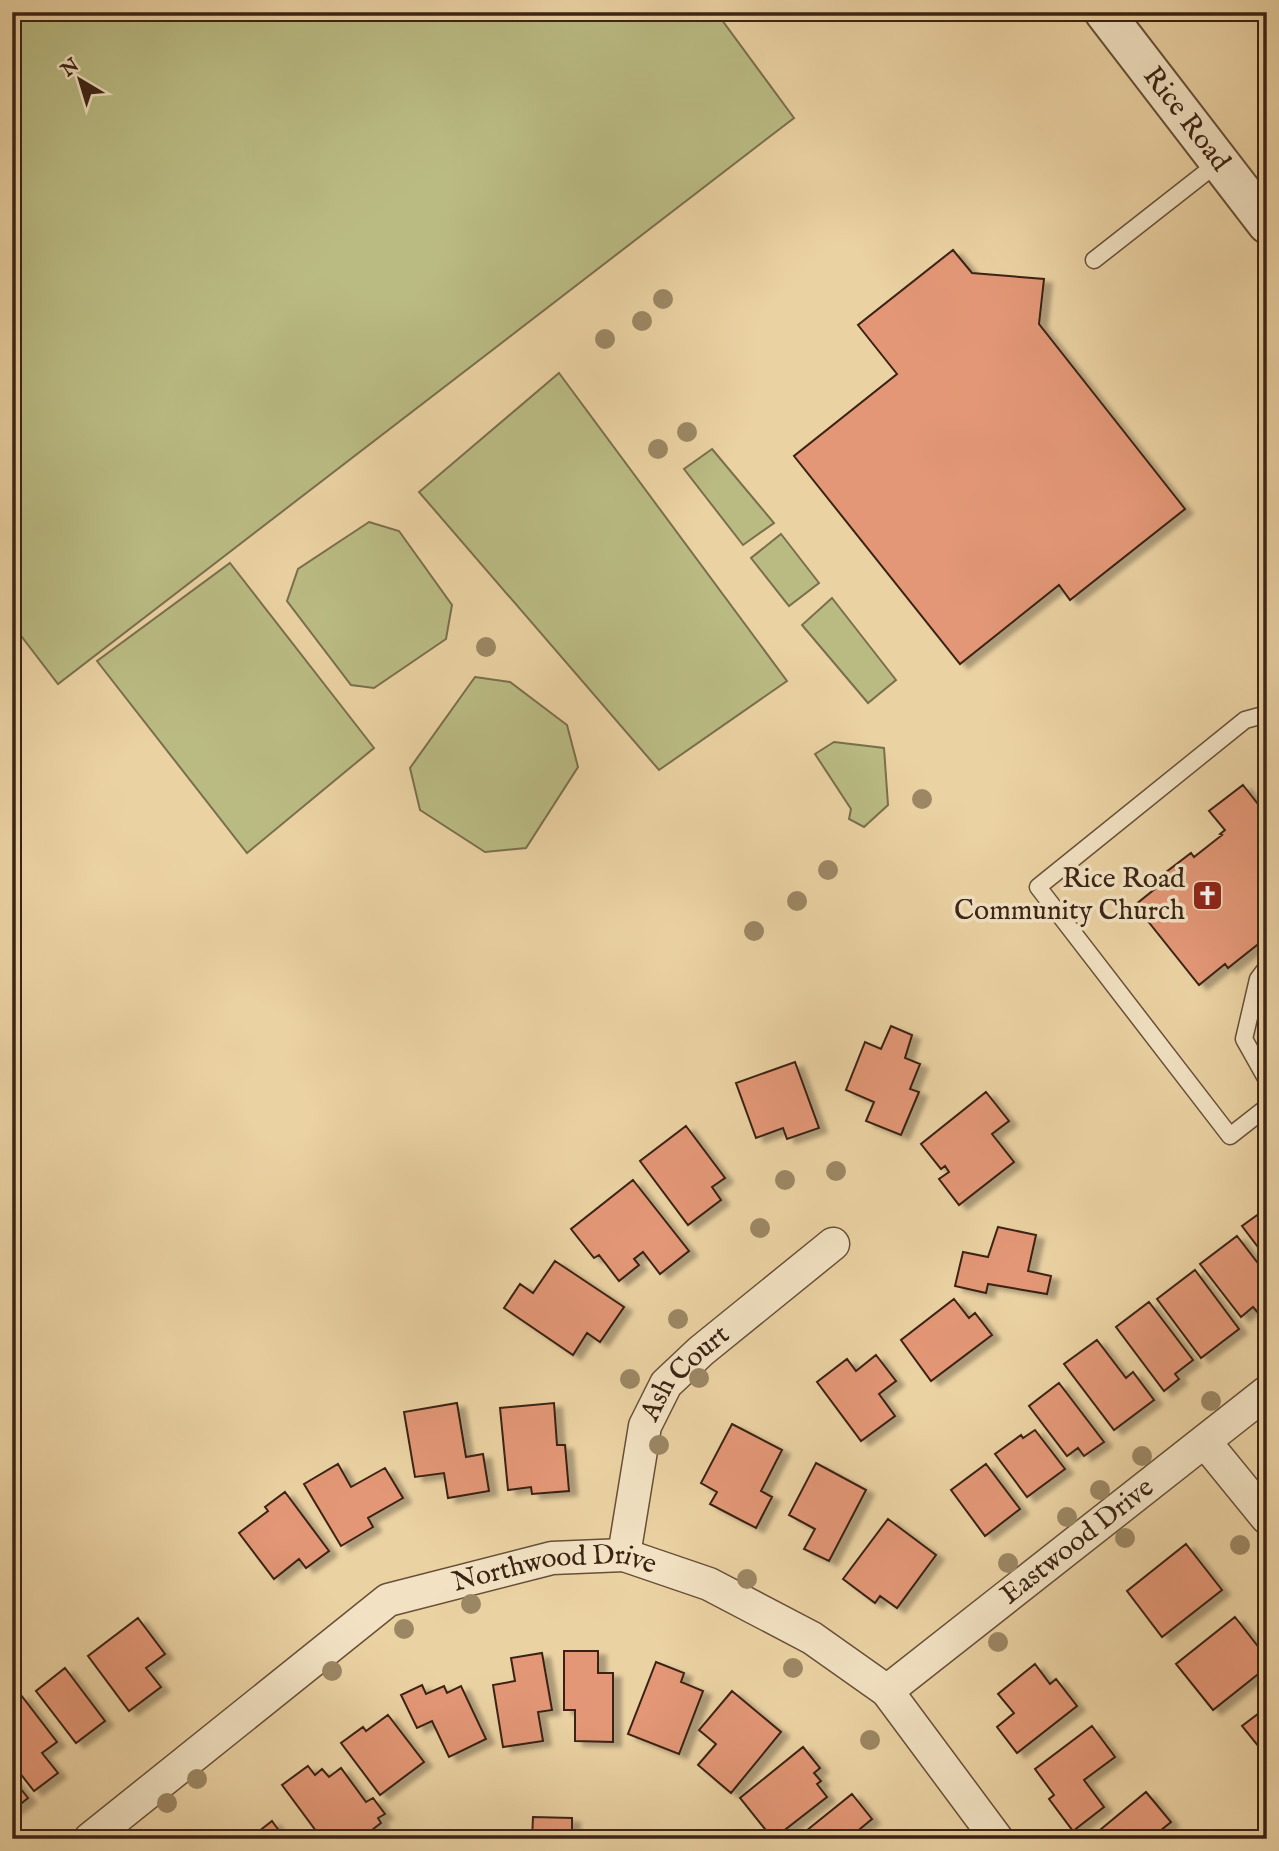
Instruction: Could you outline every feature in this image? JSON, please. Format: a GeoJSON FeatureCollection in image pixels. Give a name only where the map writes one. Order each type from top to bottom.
{"type":"FeatureCollection","features":[{"type":"Feature","properties":{"kind":"street","name":"Rice Road"},"geometry":{"type":"LineString","coordinates":[[1104,12],[1267,224]]}},
{"type":"Feature","properties":{"kind":"street","name":"Ash Court"},"geometry":{"type":"LineString","coordinates":[[624,1555],[645,1426],[666,1384],[701,1351],[833,1244]]}},
{"type":"Feature","properties":{"kind":"street","name":"Eastwood Drive"},"geometry":{"type":"LineString","coordinates":[[887,1691],[1267,1392]]}},
{"type":"Feature","properties":{"kind":"street"},"geometry":{"type":"LineString","coordinates":[[1205,1442],[1267,1518]]}},
{"type":"Feature","properties":{"kind":"street","name":"Northwood Drive"},"geometry":{"type":"LineString","coordinates":[[90,1839],[388,1600],[552,1558],[624,1555],[720,1590],[812,1638],[887,1691],[997,1839]]}},
{"type":"Feature","properties":{"kind":"lane"},"geometry":{"type":"LineString","coordinates":[[1094,260],[1219,162]]}},
{"type":"Feature","properties":{"kind":"lane"},"geometry":{"type":"LineString","coordinates":[[1267,714],[1245,720],[1038,887],[1230,1136],[1267,1107]]}},
{"type":"Feature","properties":{"kind":"lane"},"geometry":{"type":"LineString","coordinates":[[1267,967],[1258,979],[1244,1039],[1267,1080]]}},
{"type":"Feature","properties":{"kind":"green space"},"geometry":{"type":"Polygon","coordinates":[[[12,12],[716,12],[794,118],[58,684],[12,624],[12,12]]]}},
{"type":"Feature","properties":{"kind":"green space"},"geometry":{"type":"Polygon","coordinates":[[[559,373],[787,681],[659,770],[419,492],[559,373]]]}},
{"type":"Feature","properties":{"kind":"green space"},"geometry":{"type":"Polygon","coordinates":[[[712,449],[774,523],[743,545],[684,469],[712,449]]]}},
{"type":"Feature","properties":{"kind":"green space"},"geometry":{"type":"Polygon","coordinates":[[[369,522],[399,531],[452,605],[446,639],[374,688],[351,685],[287,601],[298,569],[369,522]]]}},
{"type":"Feature","properties":{"kind":"green space"},"geometry":{"type":"Polygon","coordinates":[[[781,534],[819,583],[789,606],[751,558],[781,534]]]}},
{"type":"Feature","properties":{"kind":"green space"},"geometry":{"type":"Polygon","coordinates":[[[230,563],[374,748],[247,853],[97,661],[230,563]]]}},
{"type":"Feature","properties":{"kind":"green space"},"geometry":{"type":"Polygon","coordinates":[[[832,598],[896,680],[868,703],[802,625],[832,598]]]}},
{"type":"Feature","properties":{"kind":"green space"},"geometry":{"type":"Polygon","coordinates":[[[475,677],[510,682],[567,725],[578,767],[526,848],[485,852],[420,810],[410,768],[475,677]]]}},
{"type":"Feature","properties":{"kind":"green space"},"geometry":{"type":"Polygon","coordinates":[[[834,742],[884,748],[888,805],[864,827],[849,819],[851,809],[815,754],[834,742]]]}},
{"type":"Feature","properties":{"kind":"building"},"geometry":{"type":"Polygon","coordinates":[[[953,250],[972,273],[1044,279],[1039,324],[1185,509],[1070,600],[1059,585],[960,664],[794,456],[897,374],[858,325],[953,250]]]}},
{"type":"Feature","properties":{"kind":"building","name":"Rice Road Community Church"},"geometry":{"type":"Polygon","coordinates":[[[1243,785],[1258,804],[1267,797],[1267,931],[1259,937],[1262,941],[1228,968],[1225,964],[1199,985],[1135,905],[1161,884],[1157,879],[1191,853],[1194,857],[1222,835],[1220,834],[1225,830],[1209,811],[1243,785]]]}},
{"type":"Feature","properties":{"kind":"building"},"geometry":{"type":"Polygon","coordinates":[[[891,1026],[912,1035],[905,1058],[920,1064],[910,1089],[919,1092],[901,1135],[866,1121],[874,1102],[846,1090],[865,1042],[881,1049],[891,1026]]]}},
{"type":"Feature","properties":{"kind":"building"},"geometry":{"type":"Polygon","coordinates":[[[795,1062],[819,1128],[787,1139],[783,1128],[756,1138],[736,1083],[795,1062]]]}},
{"type":"Feature","properties":{"kind":"building"},"geometry":{"type":"Polygon","coordinates":[[[986,1092],[1009,1121],[992,1134],[1014,1162],[959,1205],[939,1179],[949,1172],[945,1166],[941,1169],[921,1144],[986,1092]]]}},
{"type":"Feature","properties":{"kind":"building"},"geometry":{"type":"Polygon","coordinates":[[[686,1126],[725,1178],[712,1187],[721,1200],[688,1225],[640,1161],[686,1126]]]}},
{"type":"Feature","properties":{"kind":"building"},"geometry":{"type":"Polygon","coordinates":[[[633,1180],[689,1251],[660,1274],[643,1252],[634,1259],[639,1265],[619,1281],[599,1255],[594,1258],[571,1229],[633,1180]]]}},
{"type":"Feature","properties":{"kind":"building"},"geometry":{"type":"Polygon","coordinates":[[[1267,1208],[1267,1259],[1242,1226],[1267,1208]]]}},
{"type":"Feature","properties":{"kind":"building"},"geometry":{"type":"Polygon","coordinates":[[[998,1227],[1036,1235],[1028,1271],[1051,1276],[1047,1294],[988,1284],[986,1293],[955,1286],[963,1252],[988,1257],[998,1227]]]}},
{"type":"Feature","properties":{"kind":"building"},"geometry":{"type":"Polygon","coordinates":[[[1237,1236],[1267,1275],[1267,1308],[1259,1314],[1253,1307],[1241,1317],[1200,1264],[1237,1236]]]}},
{"type":"Feature","properties":{"kind":"building"},"geometry":{"type":"Polygon","coordinates":[[[555,1261],[624,1307],[600,1342],[587,1333],[573,1355],[504,1308],[520,1284],[533,1293],[555,1261]]]}},
{"type":"Feature","properties":{"kind":"building"},"geometry":{"type":"Polygon","coordinates":[[[1195,1270],[1239,1329],[1201,1358],[1157,1299],[1195,1270]]]}},
{"type":"Feature","properties":{"kind":"building"},"geometry":{"type":"Polygon","coordinates":[[[954,1299],[969,1318],[975,1313],[992,1335],[931,1381],[901,1340],[954,1299]]]}},
{"type":"Feature","properties":{"kind":"building"},"geometry":{"type":"Polygon","coordinates":[[[1149,1302],[1193,1360],[1175,1374],[1179,1379],[1164,1391],[1116,1327],[1149,1302]]]}},
{"type":"Feature","properties":{"kind":"building"},"geometry":{"type":"Polygon","coordinates":[[[1097,1340],[1126,1378],[1133,1372],[1154,1400],[1114,1430],[1064,1364],[1097,1340]]]}},
{"type":"Feature","properties":{"kind":"building"},"geometry":{"type":"Polygon","coordinates":[[[876,1355],[896,1381],[879,1394],[895,1416],[861,1441],[817,1382],[847,1359],[856,1371],[876,1355]]]}},
{"type":"Feature","properties":{"kind":"building"},"geometry":{"type":"Polygon","coordinates":[[[1059,1383],[1104,1442],[1084,1456],[1078,1448],[1067,1456],[1029,1406],[1059,1383]]]}},
{"type":"Feature","properties":{"kind":"building"},"geometry":{"type":"Polygon","coordinates":[[[457,1403],[466,1457],[483,1454],[489,1491],[448,1498],[444,1473],[415,1477],[404,1412],[457,1403]]]}},
{"type":"Feature","properties":{"kind":"building"},"geometry":{"type":"Polygon","coordinates":[[[554,1403],[557,1445],[565,1445],[569,1491],[532,1494],[531,1487],[508,1490],[500,1408],[554,1403]]]}},
{"type":"Feature","properties":{"kind":"building"},"geometry":{"type":"Polygon","coordinates":[[[732,1424],[782,1450],[761,1491],[772,1497],[756,1528],[710,1504],[717,1492],[701,1483],[732,1424]]]}},
{"type":"Feature","properties":{"kind":"building"},"geometry":{"type":"Polygon","coordinates":[[[1035,1430],[1065,1469],[1027,1497],[995,1454],[1021,1435],[1023,1438],[1035,1430]]]}},
{"type":"Feature","properties":{"kind":"building"},"geometry":{"type":"Polygon","coordinates":[[[816,1463],[866,1490],[829,1561],[804,1549],[815,1529],[789,1515],[816,1463]]]}},
{"type":"Feature","properties":{"kind":"building"},"geometry":{"type":"Polygon","coordinates":[[[338,1464],[351,1487],[385,1468],[403,1498],[368,1518],[373,1527],[341,1546],[304,1484],[338,1464]]]}},
{"type":"Feature","properties":{"kind":"building"},"geometry":{"type":"Polygon","coordinates":[[[986,1464],[1020,1509],[985,1536],[951,1490],[986,1464]]]}},
{"type":"Feature","properties":{"kind":"building"},"geometry":{"type":"Polygon","coordinates":[[[285,1492],[329,1551],[306,1568],[299,1559],[274,1579],[239,1533],[268,1511],[265,1507],[285,1492]]]}},
{"type":"Feature","properties":{"kind":"building"},"geometry":{"type":"Polygon","coordinates":[[[888,1519],[936,1555],[897,1608],[880,1596],[875,1603],[843,1579],[888,1519]]]}},
{"type":"Feature","properties":{"kind":"building"},"geometry":{"type":"Polygon","coordinates":[[[1186,1544],[1222,1590],[1162,1637],[1127,1591],[1186,1544]]]}},
{"type":"Feature","properties":{"kind":"building"},"geometry":{"type":"Polygon","coordinates":[[[1235,1617],[1267,1658],[1267,1667],[1213,1710],[1176,1664],[1235,1617]]]}},
{"type":"Feature","properties":{"kind":"building"},"geometry":{"type":"Polygon","coordinates":[[[138,1618],[165,1654],[146,1668],[161,1687],[129,1711],[88,1656],[138,1618]]]}},
{"type":"Feature","properties":{"kind":"building"},"geometry":{"type":"Polygon","coordinates":[[[564,1651],[598,1651],[598,1673],[613,1673],[613,1742],[575,1741],[575,1710],[564,1710],[564,1651]]]}},
{"type":"Feature","properties":{"kind":"building"},"geometry":{"type":"Polygon","coordinates":[[[542,1653],[552,1710],[538,1712],[543,1741],[503,1747],[493,1685],[515,1681],[511,1658],[542,1653]]]}},
{"type":"Feature","properties":{"kind":"building"},"geometry":{"type":"Polygon","coordinates":[[[656,1662],[684,1673],[681,1682],[703,1691],[679,1754],[628,1734],[656,1662]]]}},
{"type":"Feature","properties":{"kind":"building"},"geometry":{"type":"Polygon","coordinates":[[[1035,1664],[1050,1684],[1056,1679],[1077,1706],[1017,1753],[997,1727],[1014,1713],[998,1694],[1035,1664]]]}},
{"type":"Feature","properties":{"kind":"building"},"geometry":{"type":"Polygon","coordinates":[[[65,1668],[105,1721],[76,1743],[36,1691],[65,1668]]]}},
{"type":"Feature","properties":{"kind":"building"},"geometry":{"type":"Polygon","coordinates":[[[422,1685],[426,1694],[444,1686],[447,1693],[461,1686],[486,1739],[449,1757],[432,1721],[417,1728],[401,1695],[422,1685]]]}},
{"type":"Feature","properties":{"kind":"building"},"geometry":{"type":"Polygon","coordinates":[[[732,1691],[781,1732],[731,1793],[698,1765],[716,1744],[699,1730],[732,1691]]]}},
{"type":"Feature","properties":{"kind":"building"},"geometry":{"type":"Polygon","coordinates":[[[21,1695],[57,1742],[42,1753],[58,1773],[34,1791],[12,1763],[12,1702],[21,1695]]]}},
{"type":"Feature","properties":{"kind":"building"},"geometry":{"type":"Polygon","coordinates":[[[1267,1707],[1267,1757],[1242,1726],[1267,1707]]]}},
{"type":"Feature","properties":{"kind":"building"},"geometry":{"type":"Polygon","coordinates":[[[388,1715],[424,1762],[380,1795],[341,1743],[363,1727],[366,1731],[388,1715]]]}},
{"type":"Feature","properties":{"kind":"building"},"geometry":{"type":"Polygon","coordinates":[[[1092,1726],[1115,1757],[1084,1780],[1104,1807],[1073,1831],[1049,1799],[1054,1795],[1035,1769],[1092,1726]]]}},
{"type":"Feature","properties":{"kind":"building"},"geometry":{"type":"Polygon","coordinates":[[[803,1747],[820,1768],[814,1773],[821,1781],[817,1784],[827,1797],[773,1839],[740,1798],[803,1747]]]}},
{"type":"Feature","properties":{"kind":"building"},"geometry":{"type":"Polygon","coordinates":[[[308,1766],[315,1775],[322,1769],[329,1777],[341,1768],[366,1802],[373,1798],[385,1814],[378,1818],[381,1823],[360,1839],[322,1839],[282,1785],[308,1766]]]}},
{"type":"Feature","properties":{"kind":"building"},"geometry":{"type":"Polygon","coordinates":[[[12,1778],[28,1798],[12,1811],[12,1778]]]}},
{"type":"Feature","properties":{"kind":"building"},"geometry":{"type":"Polygon","coordinates":[[[1146,1792],[1171,1822],[1150,1839],[1089,1839],[1146,1792]]]}},
{"type":"Feature","properties":{"kind":"building"},"geometry":{"type":"Polygon","coordinates":[[[852,1794],[872,1819],[860,1829],[867,1839],[796,1839],[852,1794]]]}},
{"type":"Feature","properties":{"kind":"building"},"geometry":{"type":"Polygon","coordinates":[[[533,1817],[572,1818],[572,1839],[532,1839],[533,1817]]]}},
{"type":"Feature","properties":{"kind":"building"},"geometry":{"type":"Polygon","coordinates":[[[272,1821],[285,1839],[249,1839],[272,1821]]]}},
{"type":"Feature","properties":{"kind":"place","name":"Rice Road Community Church"},"geometry":{"type":"Point","coordinates":[1208,895]}}]}
